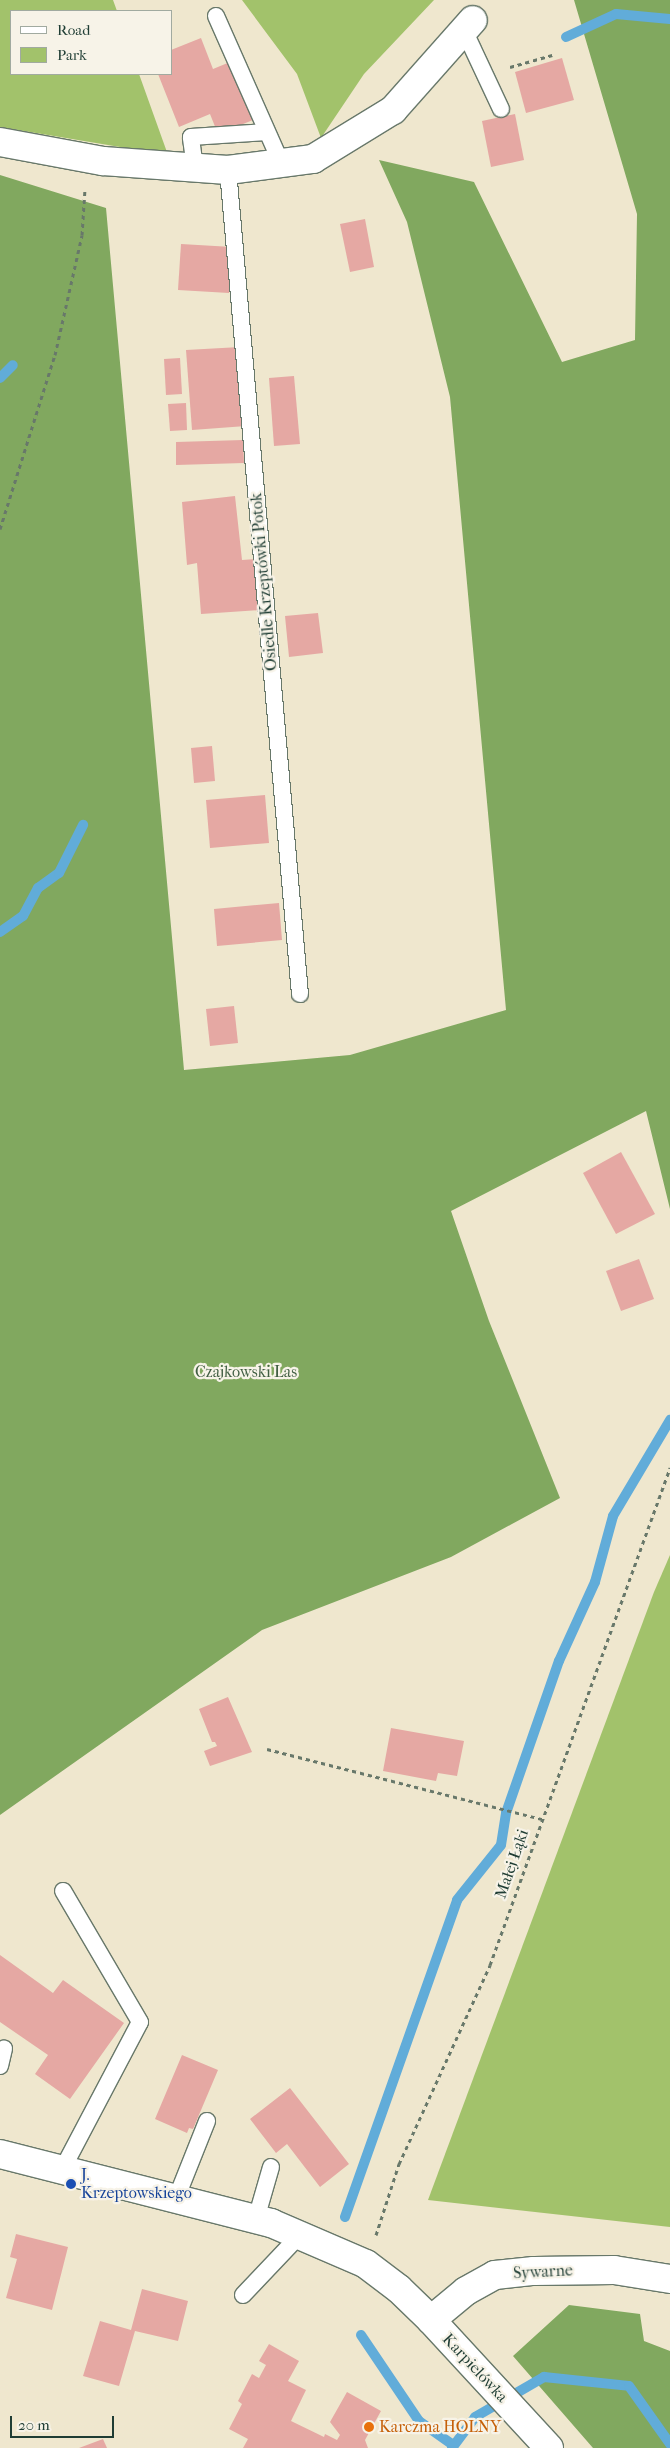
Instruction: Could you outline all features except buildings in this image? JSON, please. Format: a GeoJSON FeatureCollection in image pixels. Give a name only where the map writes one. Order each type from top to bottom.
{"type":"FeatureCollection","features":[{"type":"Feature","properties":{"kind":"street"},"geometry":{"type":"LineString","coordinates":[[0,142],[86,159],[228,170],[313,159],[393,110],[469,25]]}},
{"type":"Feature","properties":{"kind":"street","name":"Karpielówka"},"geometry":{"type":"LineString","coordinates":[[0,2154],[256,2220],[300,2235],[366,2264],[399,2289],[431,2320],[540,2438]]}},
{"type":"Feature","properties":{"kind":"street","name":"Sywarne"},"geometry":{"type":"LineString","coordinates":[[431,2320],[466,2291],[496,2275],[534,2271],[614,2270],[670,2279]]}},
{"type":"Feature","properties":{"kind":"lane"},"geometry":{"type":"LineString","coordinates":[[216,16],[281,163]]}},
{"type":"Feature","properties":{"kind":"lane"},"geometry":{"type":"LineString","coordinates":[[469,25],[501,109]]}},
{"type":"Feature","properties":{"kind":"lane"},"geometry":{"type":"LineString","coordinates":[[195,168],[191,138],[267,132]]}},
{"type":"Feature","properties":{"kind":"lane","name":"Osiedle Krzeptówki Potok"},"geometry":{"type":"LineString","coordinates":[[228,170],[300,994]]}},
{"type":"Feature","properties":{"kind":"lane"},"geometry":{"type":"LineString","coordinates":[[62,2170],[140,2022],[63,1891]]}},
{"type":"Feature","properties":{"kind":"lane"},"geometry":{"type":"LineString","coordinates":[[0,2066],[4,2048]]}},
{"type":"Feature","properties":{"kind":"lane"},"geometry":{"type":"LineString","coordinates":[[176,2199],[207,2121]]}},
{"type":"Feature","properties":{"kind":"lane"},"geometry":{"type":"LineString","coordinates":[[256,2220],[271,2167]]}},
{"type":"Feature","properties":{"kind":"lane"},"geometry":{"type":"LineString","coordinates":[[243,2295],[300,2235]]}},
{"type":"Feature","properties":{"kind":"path"},"geometry":{"type":"LineString","coordinates":[[491,86],[510,80],[504,69],[552,55]]}},
{"type":"Feature","properties":{"kind":"path"},"geometry":{"type":"LineString","coordinates":[[0,529],[54,355],[72,281],[82,235],[86,159]]}},
{"type":"Feature","properties":{"kind":"path","name":"Małej Łąki"},"geometry":{"type":"LineString","coordinates":[[366,2264],[399,2164],[490,1965],[670,1468]]}},
{"type":"Feature","properties":{"kind":"path"},"geometry":{"type":"LineString","coordinates":[[267,1749],[542,1818]]}},
{"type":"Feature","properties":{"kind":"green space"},"geometry":{"type":"Polygon","coordinates":[[[0,0],[113,0],[117,10],[10,10],[10,75],[139,75],[168,155],[0,127],[0,0]]]}},
{"type":"Feature","properties":{"kind":"green space"},"geometry":{"type":"Polygon","coordinates":[[[242,0],[434,0],[364,74],[321,138],[297,74],[242,0]]]}},
{"type":"Feature","properties":{"kind":"green space","name":"Czajkowski Las"},"geometry":{"type":"Polygon","coordinates":[[[574,0],[670,0],[670,1209],[646,1111],[451,1211],[489,1321],[560,1498],[451,1557],[262,1630],[0,1815],[0,175],[106,208],[184,1070],[350,1055],[506,1010],[450,397],[407,222],[379,160],[474,182],[562,362],[635,340],[637,214],[574,0]]]}},
{"type":"Feature","properties":{"kind":"green space"},"geometry":{"type":"Polygon","coordinates":[[[670,1555],[670,2227],[428,2200],[654,1592],[670,1555]]]}},
{"type":"Feature","properties":{"kind":"green space"},"geometry":{"type":"Polygon","coordinates":[[[569,2305],[640,2314],[644,2341],[670,2351],[670,2448],[593,2448],[513,2356],[569,2305]]]}},
{"type":"Feature","properties":{"kind":"waterway"},"geometry":{"type":"LineString","coordinates":[[566,37],[616,14],[670,19]]}},
{"type":"Feature","properties":{"kind":"waterway"},"geometry":{"type":"LineString","coordinates":[[0,378],[13,365]]}},
{"type":"Feature","properties":{"kind":"waterway"},"geometry":{"type":"LineString","coordinates":[[0,932],[23,916],[38,888],[59,873],[83,825]]}},
{"type":"Feature","properties":{"kind":"waterway"},"geometry":{"type":"LineString","coordinates":[[345,2217],[457,1900],[501,1845],[506,1813],[559,1661],[595,1582],[613,1516],[670,1420]]}},
{"type":"Feature","properties":{"kind":"waterway"},"geometry":{"type":"LineString","coordinates":[[361,2335],[419,2421],[453,2445]]}},
{"type":"Feature","properties":{"kind":"waterway"},"geometry":{"type":"LineString","coordinates":[[452,2448],[475,2417],[544,2377],[629,2386],[670,2444]]}},
{"type":"Feature","properties":{"kind":"place","name":"J. Krzeptowskiego"},"geometry":{"type":"Point","coordinates":[71,2184]}},
{"type":"Feature","properties":{"kind":"place","name":"Karczma HOLNY"},"geometry":{"type":"Point","coordinates":[369,2427]}}]}
